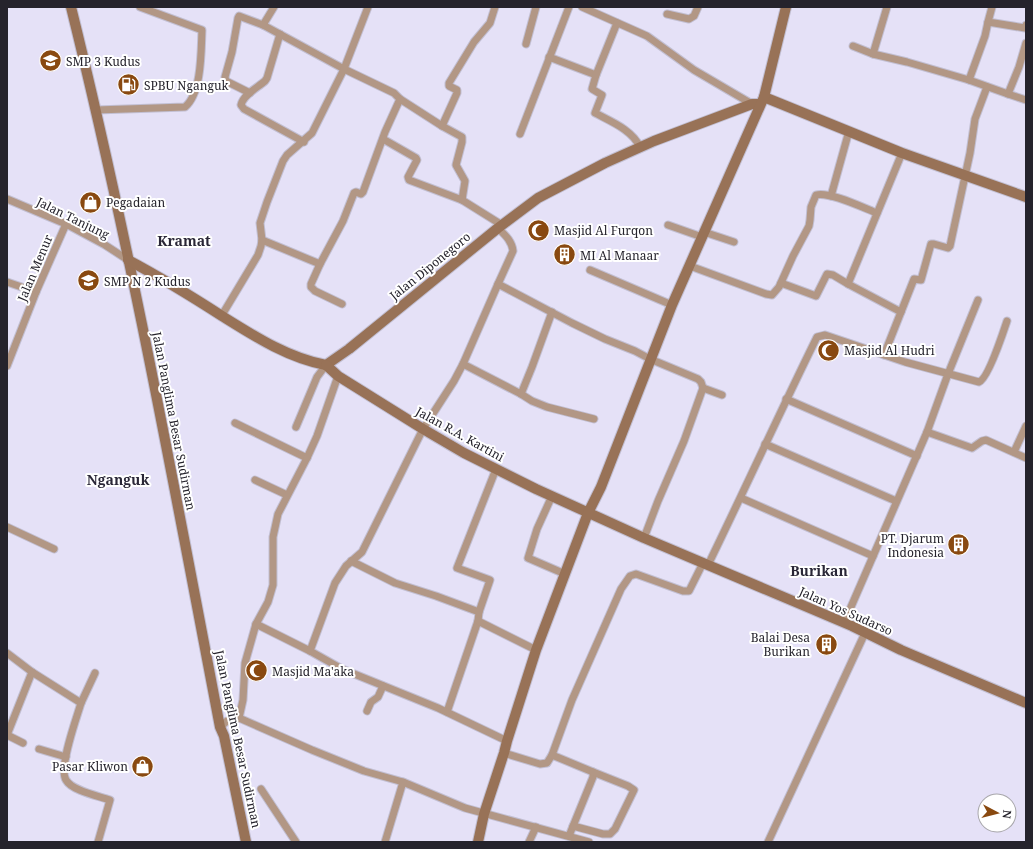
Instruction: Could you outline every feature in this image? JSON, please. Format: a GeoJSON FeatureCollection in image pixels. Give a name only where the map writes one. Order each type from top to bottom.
{"type":"FeatureCollection","features":[{"type":"Feature","properties":{"kind":"main road","name":"Jalan Panglima Besar Sudirman"},"geometry":{"type":"LineString","coordinates":[[71,7],[96,110],[128,260],[173,482],[220,727],[224,736],[246,842]]}},
{"type":"Feature","properties":{"kind":"main road"},"geometry":{"type":"LineString","coordinates":[[478,842],[484,814],[504,753],[506,741],[536,650],[588,513],[650,359],[759,102],[786,7]]}},
{"type":"Feature","properties":{"kind":"main road"},"geometry":{"type":"LineString","coordinates":[[759,102],[849,131],[902,153],[965,174],[1026,197]]}},
{"type":"Feature","properties":{"kind":"main road","name":"Jalan Diponegoro"},"geometry":{"type":"LineString","coordinates":[[326,365],[349,349],[500,226],[538,198],[605,163],[640,147],[759,102]]}},
{"type":"Feature","properties":{"kind":"main road"},"geometry":{"type":"LineString","coordinates":[[128,260],[151,272],[280,349],[312,362],[326,365]]}},
{"type":"Feature","properties":{"kind":"main road","name":"Jalan R.A. Kartini"},"geometry":{"type":"LineString","coordinates":[[326,365],[338,376],[464,453],[588,513]]}},
{"type":"Feature","properties":{"kind":"main road","name":"Jalan Yos Sudarso"},"geometry":{"type":"LineString","coordinates":[[588,513],[1026,703]]}},
{"type":"Feature","properties":{"kind":"street"},"geometry":{"type":"LineString","coordinates":[[96,110],[185,107],[191,102],[197,85],[201,55],[202,30],[140,7]]}},
{"type":"Feature","properties":{"kind":"street"},"geometry":{"type":"LineString","coordinates":[[263,25],[274,7]]}},
{"type":"Feature","properties":{"kind":"street"},"geometry":{"type":"LineString","coordinates":[[222,315],[258,255],[262,240],[260,223],[283,161],[312,133],[344,69],[368,7]]}},
{"type":"Feature","properties":{"kind":"street"},"geometry":{"type":"LineString","coordinates":[[442,126],[457,93],[457,90],[449,86],[449,83],[474,42],[490,23],[495,7]]}},
{"type":"Feature","properties":{"kind":"street"},"geometry":{"type":"LineString","coordinates":[[526,44],[536,7]]}},
{"type":"Feature","properties":{"kind":"street"},"geometry":{"type":"LineString","coordinates":[[520,134],[569,7]]}},
{"type":"Feature","properties":{"kind":"street"},"geometry":{"type":"LineString","coordinates":[[582,7],[647,36],[694,70],[759,102]]}},
{"type":"Feature","properties":{"kind":"street"},"geometry":{"type":"LineString","coordinates":[[667,14],[689,19],[694,16],[698,7]]}},
{"type":"Feature","properties":{"kind":"street"},"geometry":{"type":"LineString","coordinates":[[873,54],[887,7]]}},
{"type":"Feature","properties":{"kind":"street"},"geometry":{"type":"LineString","coordinates":[[969,80],[985,36],[992,7]]}},
{"type":"Feature","properties":{"kind":"street"},"geometry":{"type":"LineString","coordinates":[[250,93],[226,80],[225,77],[232,52],[238,18],[240,16],[263,25],[344,69],[394,93],[400,99],[462,137],[456,165],[465,181],[462,200]]}},
{"type":"Feature","properties":{"kind":"street"},"geometry":{"type":"LineString","coordinates":[[988,22],[1026,27]]}},
{"type":"Feature","properties":{"kind":"street"},"geometry":{"type":"LineString","coordinates":[[617,23],[596,75],[592,89],[602,95],[595,113],[616,124],[636,139],[640,147]]}},
{"type":"Feature","properties":{"kind":"street"},"geometry":{"type":"LineString","coordinates":[[280,34],[267,78],[242,102],[242,108],[304,142]]}},
{"type":"Feature","properties":{"kind":"street"},"geometry":{"type":"LineString","coordinates":[[1008,94],[1026,43]]}},
{"type":"Feature","properties":{"kind":"street"},"geometry":{"type":"LineString","coordinates":[[853,46],[873,54],[969,80],[1026,100]]}},
{"type":"Feature","properties":{"kind":"street"},"geometry":{"type":"LineString","coordinates":[[549,57],[596,75]]}},
{"type":"Feature","properties":{"kind":"street"},"geometry":{"type":"LineString","coordinates":[[884,355],[914,278],[920,280],[931,244],[948,248],[950,246],[970,153],[975,119],[987,87]]}},
{"type":"Feature","properties":{"kind":"street"},"geometry":{"type":"LineString","coordinates":[[342,304],[311,288],[311,284],[320,264],[344,221],[354,193],[356,192],[361,194],[363,192],[400,99]]}},
{"type":"Feature","properties":{"kind":"street"},"geometry":{"type":"LineString","coordinates":[[831,196],[849,131]]}},
{"type":"Feature","properties":{"kind":"street"},"geometry":{"type":"LineString","coordinates":[[310,651],[321,618],[336,583],[346,566],[362,552],[423,429],[454,381],[513,251],[510,240],[500,226],[462,200],[409,180],[408,177],[417,160],[416,158],[383,139]]}},
{"type":"Feature","properties":{"kind":"street"},"geometry":{"type":"LineString","coordinates":[[848,284],[902,153]]}},
{"type":"Feature","properties":{"kind":"street"},"geometry":{"type":"LineString","coordinates":[[690,266],[769,295],[775,292],[781,283],[809,226],[814,196],[819,194],[831,196],[877,213]]}},
{"type":"Feature","properties":{"kind":"street","name":"Jalan Tanjung"},"geometry":{"type":"LineString","coordinates":[[7,199],[66,224],[105,245],[128,260]]}},
{"type":"Feature","properties":{"kind":"street","name":"Jalan Menur"},"geometry":{"type":"LineString","coordinates":[[7,366],[36,292],[66,224]]}},
{"type":"Feature","properties":{"kind":"street"},"geometry":{"type":"LineString","coordinates":[[668,225],[734,242]]}},
{"type":"Feature","properties":{"kind":"street"},"geometry":{"type":"LineString","coordinates":[[262,240],[320,264]]}},
{"type":"Feature","properties":{"kind":"street"},"geometry":{"type":"LineString","coordinates":[[590,270],[672,305]]}},
{"type":"Feature","properties":{"kind":"street"},"geometry":{"type":"LineString","coordinates":[[781,283],[815,296],[817,295],[827,274],[833,275],[900,312]]}},
{"type":"Feature","properties":{"kind":"street"},"geometry":{"type":"LineString","coordinates":[[7,282],[36,292]]}},
{"type":"Feature","properties":{"kind":"street"},"geometry":{"type":"LineString","coordinates":[[498,284],[572,323],[650,359],[698,379],[701,382],[703,388],[684,441],[644,538]]}},
{"type":"Feature","properties":{"kind":"street"},"geometry":{"type":"LineString","coordinates":[[844,623],[927,432],[948,374],[978,300]]}},
{"type":"Feature","properties":{"kind":"street"},"geometry":{"type":"LineString","coordinates":[[521,394],[552,312]]}},
{"type":"Feature","properties":{"kind":"street"},"geometry":{"type":"LineString","coordinates":[[504,753],[540,764],[547,763],[552,755],[572,700],[603,629],[621,589],[630,576],[636,574],[682,591],[689,591],[706,564],[741,498],[786,399],[817,337],[825,335],[884,355],[977,382],[982,381],[988,371],[1007,322]]}},
{"type":"Feature","properties":{"kind":"street"},"geometry":{"type":"LineString","coordinates":[[463,364],[547,408],[594,419]]}},
{"type":"Feature","properties":{"kind":"street"},"geometry":{"type":"LineString","coordinates":[[296,427],[316,380],[326,365]]}},
{"type":"Feature","properties":{"kind":"street"},"geometry":{"type":"LineString","coordinates":[[240,718],[243,700],[245,663],[256,624],[268,602],[273,585],[274,537],[278,514],[307,458],[338,376]]}},
{"type":"Feature","properties":{"kind":"street"},"geometry":{"type":"LineString","coordinates":[[703,388],[722,395]]}},
{"type":"Feature","properties":{"kind":"street"},"geometry":{"type":"LineString","coordinates":[[786,399],[917,456]]}},
{"type":"Feature","properties":{"kind":"street"},"geometry":{"type":"LineString","coordinates":[[235,423],[307,458]]}},
{"type":"Feature","properties":{"kind":"street"},"geometry":{"type":"LineString","coordinates":[[1014,452],[1026,426]]}},
{"type":"Feature","properties":{"kind":"street"},"geometry":{"type":"LineString","coordinates":[[927,432],[972,448],[982,440],[986,440],[1026,458]]}},
{"type":"Feature","properties":{"kind":"street"},"geometry":{"type":"LineString","coordinates":[[766,444],[896,501]]}},
{"type":"Feature","properties":{"kind":"street"},"geometry":{"type":"LineString","coordinates":[[447,712],[478,621],[479,612],[490,580],[457,568],[496,469]]}},
{"type":"Feature","properties":{"kind":"street"},"geometry":{"type":"LineString","coordinates":[[254,480],[287,495]]}},
{"type":"Feature","properties":{"kind":"street"},"geometry":{"type":"LineString","coordinates":[[552,496],[537,529],[528,558],[565,574]]}},
{"type":"Feature","properties":{"kind":"street"},"geometry":{"type":"LineString","coordinates":[[741,498],[873,556]]}},
{"type":"Feature","properties":{"kind":"street"},"geometry":{"type":"LineString","coordinates":[[7,527],[54,549]]}},
{"type":"Feature","properties":{"kind":"street"},"geometry":{"type":"LineString","coordinates":[[351,561],[395,583],[479,612]]}},
{"type":"Feature","properties":{"kind":"street"},"geometry":{"type":"LineString","coordinates":[[478,621],[536,650]]}},
{"type":"Feature","properties":{"kind":"street"},"geometry":{"type":"LineString","coordinates":[[256,624],[342,668],[447,712],[506,741]]}},
{"type":"Feature","properties":{"kind":"street"},"geometry":{"type":"LineString","coordinates":[[768,842],[865,633]]}},
{"type":"Feature","properties":{"kind":"street"},"geometry":{"type":"LineString","coordinates":[[7,653],[32,672],[81,703]]}},
{"type":"Feature","properties":{"kind":"street"},"geometry":{"type":"LineString","coordinates":[[23,743],[7,735],[10,718],[32,672]]}},
{"type":"Feature","properties":{"kind":"street"},"geometry":{"type":"LineString","coordinates":[[95,673],[81,703],[63,772],[65,780],[72,786],[110,800],[98,842]]}},
{"type":"Feature","properties":{"kind":"street"},"geometry":{"type":"LineString","coordinates":[[367,711],[372,702],[378,697],[383,686]]}},
{"type":"Feature","properties":{"kind":"street"},"geometry":{"type":"LineString","coordinates":[[220,727],[227,721],[240,718],[364,771],[403,782],[465,808],[484,814],[536,827],[610,834],[615,829],[634,790],[628,786],[552,755]]}},
{"type":"Feature","properties":{"kind":"street"},"geometry":{"type":"LineString","coordinates":[[39,749],[66,757]]}},
{"type":"Feature","properties":{"kind":"street"},"geometry":{"type":"LineString","coordinates":[[571,831],[593,777],[593,772]]}},
{"type":"Feature","properties":{"kind":"street"},"geometry":{"type":"LineString","coordinates":[[385,842],[403,782]]}},
{"type":"Feature","properties":{"kind":"street"},"geometry":{"type":"LineString","coordinates":[[261,789],[296,842]]}},
{"type":"Feature","properties":{"kind":"street"},"geometry":{"type":"LineString","coordinates":[[529,842],[536,827]]}},
{"type":"Feature","properties":{"kind":"street"},"geometry":{"type":"LineString","coordinates":[[571,831],[589,842]]}},
{"type":"Feature","properties":{"kind":"place","name":"SMP 3 Kudus"},"geometry":{"type":"Point","coordinates":[51,61]}},
{"type":"Feature","properties":{"kind":"place","name":"SPBU Nganguk"},"geometry":{"type":"Point","coordinates":[129,85]}},
{"type":"Feature","properties":{"kind":"place","name":"Pegadaian"},"geometry":{"type":"Point","coordinates":[90,202]}},
{"type":"Feature","properties":{"kind":"place","name":"Masjid Al Furqon"},"geometry":{"type":"Point","coordinates":[539,230]}},
{"type":"Feature","properties":{"kind":"place","name":"MI Al Manaar"},"geometry":{"type":"Point","coordinates":[565,255]}},
{"type":"Feature","properties":{"kind":"place","name":"SMP N 2 Kudus"},"geometry":{"type":"Point","coordinates":[89,281]}},
{"type":"Feature","properties":{"kind":"place","name":"Masjid Al Hudri"},"geometry":{"type":"Point","coordinates":[829,350]}},
{"type":"Feature","properties":{"kind":"place","name":"PT. Djarum Indonesia"},"geometry":{"type":"Point","coordinates":[959,545]}},
{"type":"Feature","properties":{"kind":"place","name":"Balai Desa Burikan"},"geometry":{"type":"Point","coordinates":[826,644]}},
{"type":"Feature","properties":{"kind":"place","name":"Masjid Ma'aka"},"geometry":{"type":"Point","coordinates":[256,671]}},
{"type":"Feature","properties":{"kind":"place","name":"Pasar Kliwon"},"geometry":{"type":"Point","coordinates":[143,766]}},
{"type":"Feature","properties":{"kind":"district","name":"Kramat"},"geometry":{"type":"Point","coordinates":[184,240]}},
{"type":"Feature","properties":{"kind":"district","name":"Nganguk"},"geometry":{"type":"Point","coordinates":[118,479]}},
{"type":"Feature","properties":{"kind":"district","name":"Burikan"},"geometry":{"type":"Point","coordinates":[819,570]}}]}
